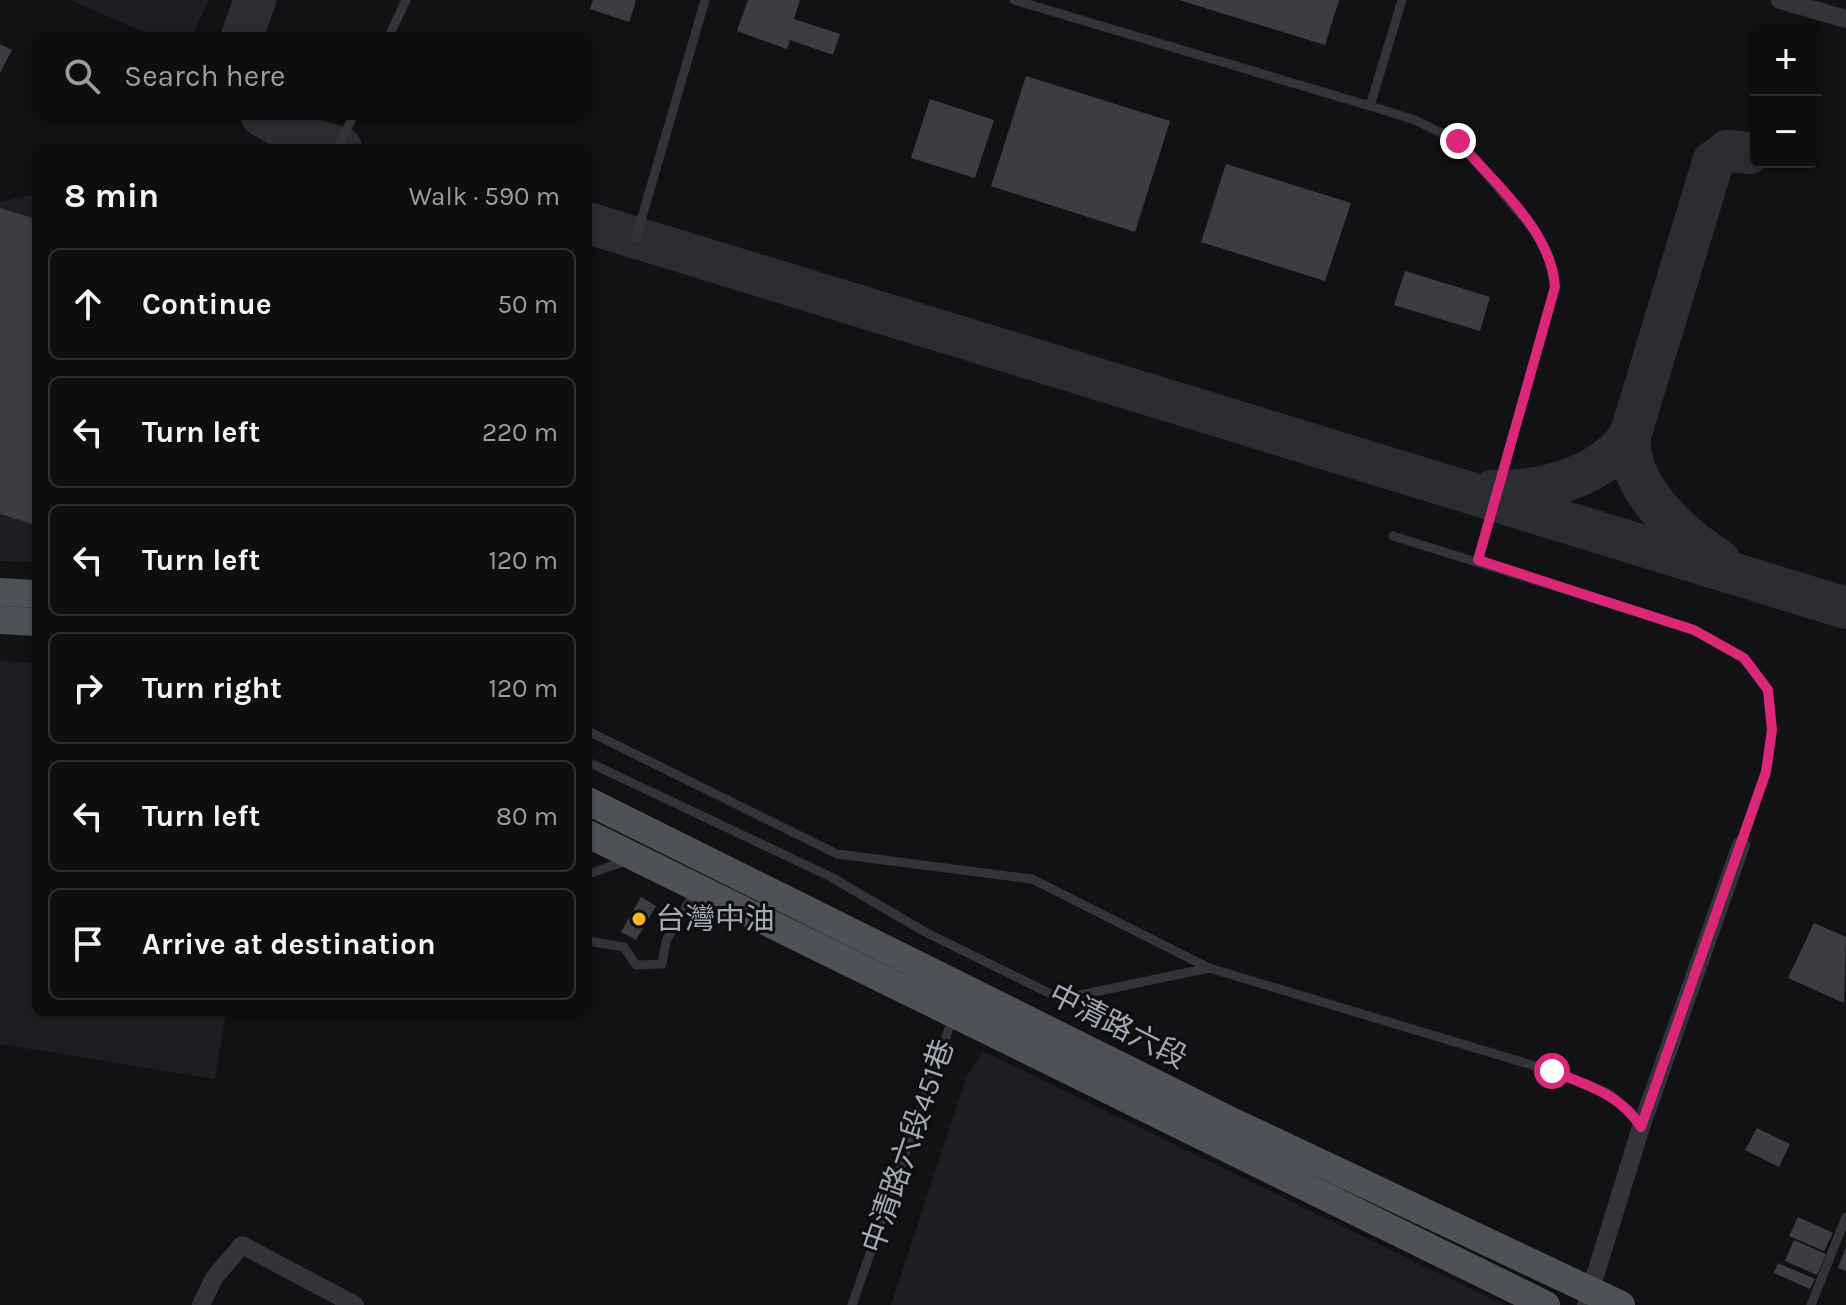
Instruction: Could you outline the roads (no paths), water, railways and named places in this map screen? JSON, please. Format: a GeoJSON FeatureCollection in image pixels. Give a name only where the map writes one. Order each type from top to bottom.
{"type":"FeatureCollection","features":[{"type":"Feature","properties":{"kind":"main road"},"geometry":{"type":"LineString","coordinates":[[0,592],[32,594]]}},
{"type":"Feature","properties":{"kind":"main road"},"geometry":{"type":"LineString","coordinates":[[0,620],[32,622]]}},
{"type":"Feature","properties":{"kind":"main road","name":"中清路六段"},"geometry":{"type":"LineString","coordinates":[[592,803],[1588,1298],[1621,1305]]}},
{"type":"Feature","properties":{"kind":"main road","name":"中清路六段"},"geometry":{"type":"LineString","coordinates":[[592,836],[696,890],[1546,1305]]}},
{"type":"Feature","properties":{"kind":"street"},"geometry":{"type":"LineString","coordinates":[[1780,0],[1846,19]]}},
{"type":"Feature","properties":{"kind":"street"},"geometry":{"type":"LineString","coordinates":[[1588,1298],[1641,1127],[1741,845]]}},
{"type":"Feature","properties":{"kind":"street"},"geometry":{"type":"LineString","coordinates":[[201,1305],[214,1278],[242,1245],[355,1305]]}},
{"type":"Feature","properties":{"kind":"lane"},"geometry":{"type":"LineString","coordinates":[[391,32],[406,0]]}},
{"type":"Feature","properties":{"kind":"lane"},"geometry":{"type":"LineString","coordinates":[[636,238],[705,0]]}},
{"type":"Feature","properties":{"kind":"lane"},"geometry":{"type":"LineString","coordinates":[[1014,0],[1437,128],[1458,141],[1533,229],[1554,270],[1555,287],[1478,560]]}},
{"type":"Feature","properties":{"kind":"lane"},"geometry":{"type":"LineString","coordinates":[[1370,106],[1402,0]]}},
{"type":"Feature","properties":{"kind":"lane"},"geometry":{"type":"LineString","coordinates":[[340,144],[351,120]]}},
{"type":"Feature","properties":{"kind":"lane"},"geometry":{"type":"LineString","coordinates":[[1393,536],[1478,560],[1694,630],[1744,658],[1768,690],[1772,730],[1766,772],[1741,845]]}},
{"type":"Feature","properties":{"kind":"lane"},"geometry":{"type":"LineString","coordinates":[[592,733],[837,854],[1032,879],[1209,968],[1552,1071],[1608,1093],[1632,1113],[1641,1127]]}},
{"type":"Feature","properties":{"kind":"lane"},"geometry":{"type":"LineString","coordinates":[[592,764],[831,877],[925,932],[1061,999],[1209,968]]}},
{"type":"Feature","properties":{"kind":"lane"},"geometry":{"type":"LineString","coordinates":[[592,873],[635,858]]}},
{"type":"Feature","properties":{"kind":"lane"},"geometry":{"type":"LineString","coordinates":[[592,942],[624,947],[636,965],[662,964],[666,941],[696,890]]}},
{"type":"Feature","properties":{"kind":"lane","name":"中清路六段451巷"},"geometry":{"type":"LineString","coordinates":[[852,1305],[954,1015],[968,988]]}},
{"type":"Feature","properties":{"kind":"lane"},"geometry":{"type":"LineString","coordinates":[[1811,1305],[1846,1217]]}},
{"type":"Feature","properties":{"kind":"place","name":"台灣中油"},"geometry":{"type":"Point","coordinates":[639,919]}}]}
